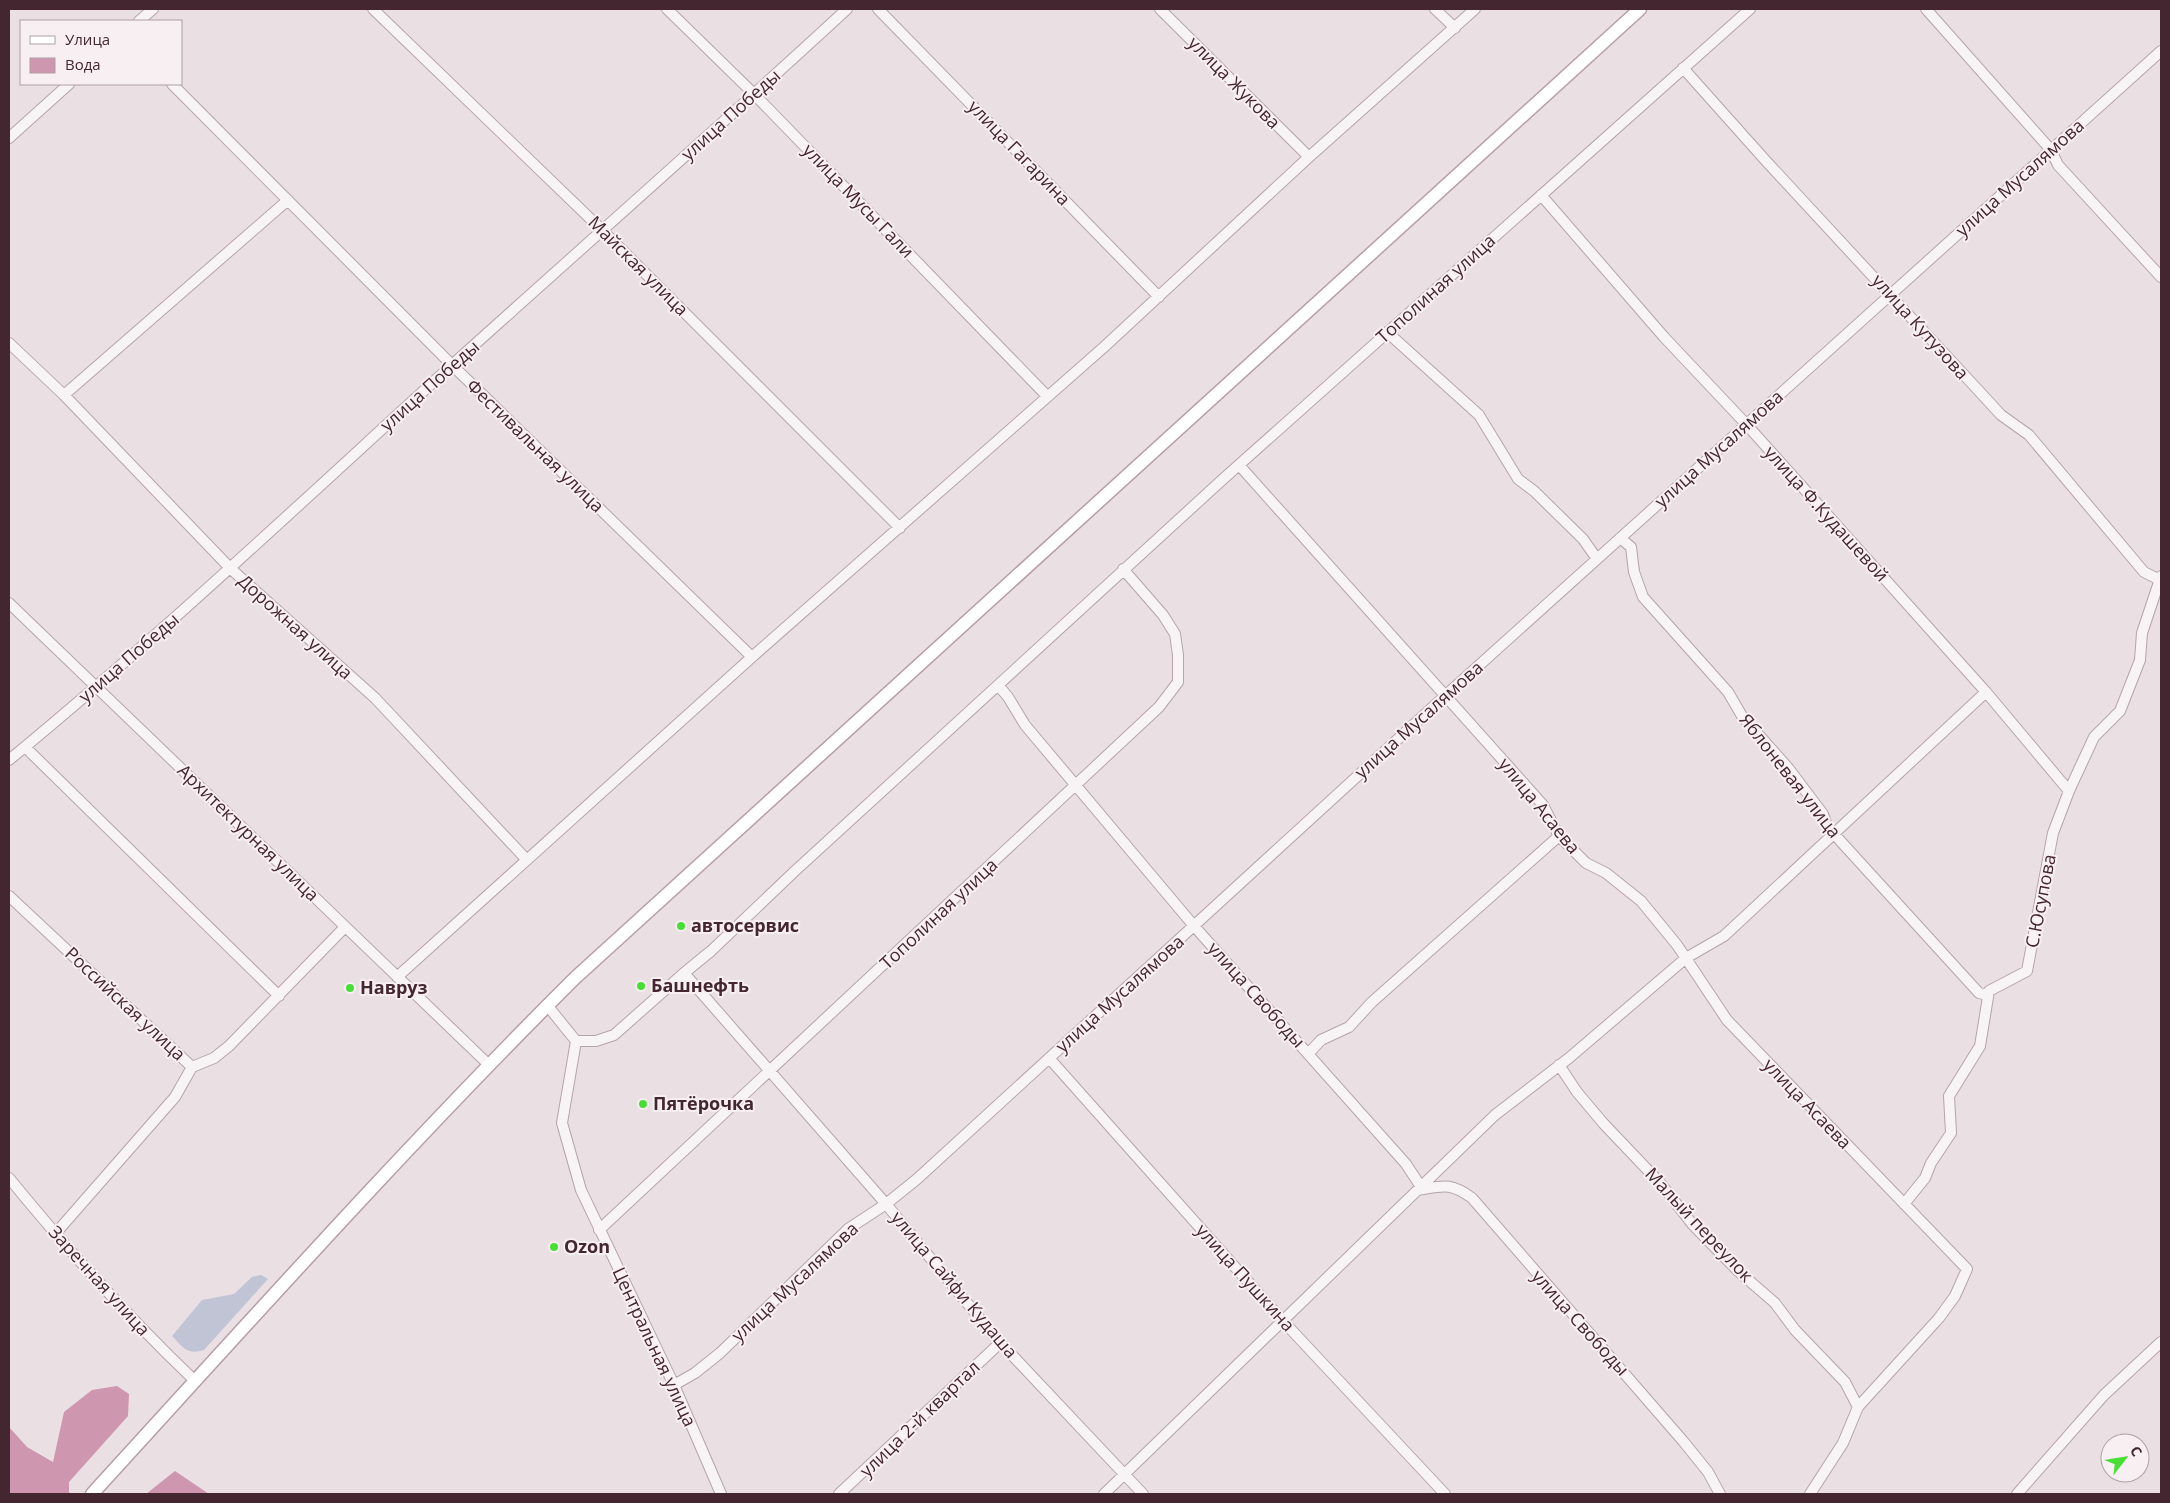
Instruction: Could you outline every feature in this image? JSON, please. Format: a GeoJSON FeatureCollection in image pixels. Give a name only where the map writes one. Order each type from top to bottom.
{"type":"FeatureCollection","features":[{"type":"Feature","properties":{"kind":"main road"},"geometry":{"type":"LineString","coordinates":[[95,1491],[194,1380],[488,1064],[575,978],[1640,9]]}},
{"type":"Feature","properties":{"kind":"street"},"geometry":{"type":"LineString","coordinates":[[140,20],[153,9]]}},
{"type":"Feature","properties":{"kind":"street","name":"Майская улица"},"geometry":{"type":"LineString","coordinates":[[373,9],[602,230],[900,528]]}},
{"type":"Feature","properties":{"kind":"street","name":"улица Мусы Гали"},"geometry":{"type":"LineString","coordinates":[[667,9],[754,94],[1047,396]]}},
{"type":"Feature","properties":{"kind":"street","name":"улица Победы"},"geometry":{"type":"LineString","coordinates":[[9,760],[96,688],[231,569],[452,365],[847,9]]}},
{"type":"Feature","properties":{"kind":"street","name":"улица Гагарина"},"geometry":{"type":"LineString","coordinates":[[878,9],[1159,297]]}},
{"type":"Feature","properties":{"kind":"street","name":"улица Жукова"},"geometry":{"type":"LineString","coordinates":[[1160,9],[1309,157]]}},
{"type":"Feature","properties":{"kind":"street"},"geometry":{"type":"LineString","coordinates":[[1435,9],[1455,28]]}},
{"type":"Feature","properties":{"kind":"street"},"geometry":{"type":"LineString","coordinates":[[397,977],[752,657],[1159,297],[1309,157],[1475,9]]}},
{"type":"Feature","properties":{"kind":"street","name":"Тополиная улица"},"geometry":{"type":"LineString","coordinates":[[576,1041],[596,1041],[614,1035],[711,951],[740,921],[1123,569],[1750,9]]}},
{"type":"Feature","properties":{"kind":"street"},"geometry":{"type":"LineString","coordinates":[[1926,9],[2051,150],[2058,165],[2161,277]]}},
{"type":"Feature","properties":{"kind":"street","name":"улица Мусалямова"},"geometry":{"type":"LineString","coordinates":[[674,1385],[695,1373],[720,1353],[848,1229],[886,1204],[917,1179],[1445,696],[2161,52]]}},
{"type":"Feature","properties":{"kind":"street","name":"улица Кутузова"},"geometry":{"type":"LineString","coordinates":[[1684,68],[1766,161],[2001,414],[2029,435],[2144,572],[2160,578]]}},
{"type":"Feature","properties":{"kind":"street"},"geometry":{"type":"LineString","coordinates":[[9,138],[68,85]]}},
{"type":"Feature","properties":{"kind":"street","name":"Фестивальная улица"},"geometry":{"type":"LineString","coordinates":[[173,85],[452,365],[752,657]]}},
{"type":"Feature","properties":{"kind":"street","name":"улица Ф.Кудашевой"},"geometry":{"type":"LineString","coordinates":[[1541,195],[1664,337],[1746,424],[1986,692],[2069,791]]}},
{"type":"Feature","properties":{"kind":"street"},"geometry":{"type":"LineString","coordinates":[[64,395],[288,200]]}},
{"type":"Feature","properties":{"kind":"street"},"geometry":{"type":"LineString","coordinates":[[1387,332],[1479,415],[1518,479],[1534,491],[1583,539],[1597,559]]}},
{"type":"Feature","properties":{"kind":"street","name":"Дорожная улица"},"geometry":{"type":"LineString","coordinates":[[9,344],[64,395],[231,569],[375,698],[526,860]]}},
{"type":"Feature","properties":{"kind":"street","name":"улица Асаева"},"geometry":{"type":"LineString","coordinates":[[1239,465],[1543,805],[1559,836],[1586,863],[1606,873],[1641,901],[1686,958],[1727,1020],[1967,1269],[1956,1296],[1939,1318],[1858,1407]]}},
{"type":"Feature","properties":{"kind":"street","name":"Яблоневая улица"},"geometry":{"type":"LineString","coordinates":[[1620,538],[1631,547],[1634,572],[1643,597],[1728,692],[1742,716],[1789,769],[1823,814],[1834,834],[1979,994],[1988,996]]}},
{"type":"Feature","properties":{"kind":"street","name":"Тополиная улица"},"geometry":{"type":"LineString","coordinates":[[599,1230],[1076,787],[1159,707],[1178,682],[1178,655],[1175,634],[1163,615],[1123,569]]}},
{"type":"Feature","properties":{"kind":"street","name":"С.Юсупова"},"geometry":{"type":"LineString","coordinates":[[1988,996],[1989,991],[2027,971],[2053,833],[2069,791],[2094,737],[2120,711],[2140,660],[2142,633],[2160,578]]}},
{"type":"Feature","properties":{"kind":"street","name":"Архитектурная улица"},"geometry":{"type":"LineString","coordinates":[[9,603],[488,1064]]}},
{"type":"Feature","properties":{"kind":"street","name":"улица Свободы"},"geometry":{"type":"LineString","coordinates":[[998,685],[1008,696],[1025,725],[1076,787],[1194,926],[1406,1164],[1420,1188],[1442,1186],[1458,1188],[1472,1198],[1683,1441],[1708,1472],[1720,1494]]}},
{"type":"Feature","properties":{"kind":"street"},"geometry":{"type":"LineString","coordinates":[[1104,1494],[1496,1115],[1559,1065],[1686,958],[1724,936],[1986,692]]}},
{"type":"Feature","properties":{"kind":"street"},"geometry":{"type":"LineString","coordinates":[[24,747],[279,996]]}},
{"type":"Feature","properties":{"kind":"street"},"geometry":{"type":"LineString","coordinates":[[1308,1054],[1321,1040],[1349,1027],[1372,1002],[1559,836]]}},
{"type":"Feature","properties":{"kind":"street","name":"Российская улица"},"geometry":{"type":"LineString","coordinates":[[9,896],[192,1067],[175,1097],[55,1234]]}},
{"type":"Feature","properties":{"kind":"street"},"geometry":{"type":"LineString","coordinates":[[192,1067],[214,1058],[229,1046],[345,926]]}},
{"type":"Feature","properties":{"kind":"street","name":"улица Сайфи Кудаша"},"geometry":{"type":"LineString","coordinates":[[684,973],[886,1204],[1000,1342],[1143,1494]]}},
{"type":"Feature","properties":{"kind":"street"},"geometry":{"type":"LineString","coordinates":[[1904,1204],[1925,1178],[1931,1163],[1951,1133],[1949,1096],[1980,1046],[1988,996]]}},
{"type":"Feature","properties":{"kind":"street"},"geometry":{"type":"LineString","coordinates":[[547,1005],[576,1041]]}},
{"type":"Feature","properties":{"kind":"street","name":"Центральная улица"},"geometry":{"type":"LineString","coordinates":[[576,1041],[562,1123],[580,1190],[674,1385],[720,1494]]}},
{"type":"Feature","properties":{"kind":"street","name":"улица Пушкина"},"geometry":{"type":"LineString","coordinates":[[1049,1058],[1283,1321],[1445,1494]]}},
{"type":"Feature","properties":{"kind":"street","name":"Малый переулок"},"geometry":{"type":"LineString","coordinates":[[1559,1065],[1577,1092],[1661,1184],[1693,1225],[1738,1271],[1775,1303],[1795,1330],[1845,1382],[1858,1407]]}},
{"type":"Feature","properties":{"kind":"street","name":"Заречная улица"},"geometry":{"type":"LineString","coordinates":[[9,1178],[55,1234],[112,1297],[194,1380]]}},
{"type":"Feature","properties":{"kind":"street","name":"улица 2-й квартал"},"geometry":{"type":"LineString","coordinates":[[839,1494],[1000,1342]]}},
{"type":"Feature","properties":{"kind":"street"},"geometry":{"type":"LineString","coordinates":[[2017,1494],[2104,1395],[2161,1342]]}},
{"type":"Feature","properties":{"kind":"street"},"geometry":{"type":"LineString","coordinates":[[1810,1494],[1844,1443],[1858,1407]]}},
{"type":"Feature","properties":{"kind":"shaded area"},"geometry":{"type":"Polygon","coordinates":[[[261,1275],[268,1279],[204,1350],[189,1351],[172,1336],[202,1300],[234,1294],[252,1277],[261,1275]]]}},
{"type":"Feature","properties":{"kind":"water"},"geometry":{"type":"Polygon","coordinates":[[[117,1386],[129,1394],[128,1416],[69,1482],[69,1492],[71,1494],[9,1494],[9,1427],[27,1447],[53,1462],[64,1412],[92,1390],[117,1386]]]}},
{"type":"Feature","properties":{"kind":"water"},"geometry":{"type":"Polygon","coordinates":[[[175,1471],[209,1494],[146,1494],[175,1471]]]}},
{"type":"Feature","properties":{"kind":"place","name":"автосервис"},"geometry":{"type":"Point","coordinates":[681,926]}},
{"type":"Feature","properties":{"kind":"place","name":"Башнефть"},"geometry":{"type":"Point","coordinates":[641,986]}},
{"type":"Feature","properties":{"kind":"place","name":"Навруз"},"geometry":{"type":"Point","coordinates":[350,988]}},
{"type":"Feature","properties":{"kind":"place","name":"Пятёрочка"},"geometry":{"type":"Point","coordinates":[643,1104]}},
{"type":"Feature","properties":{"kind":"place","name":"Ozon"},"geometry":{"type":"Point","coordinates":[554,1247]}}]}
